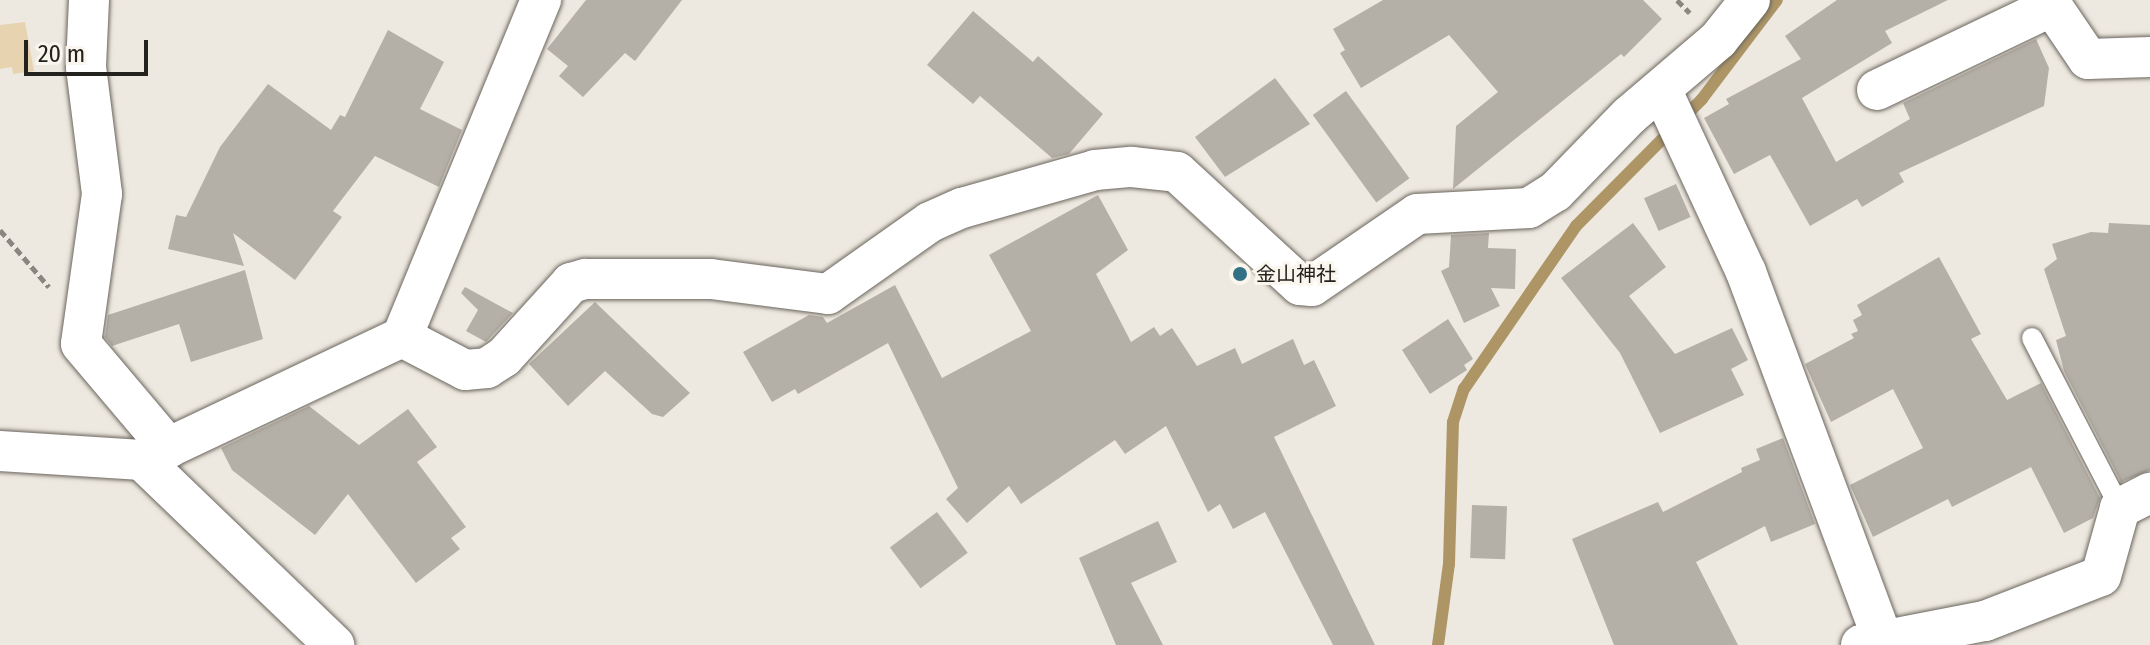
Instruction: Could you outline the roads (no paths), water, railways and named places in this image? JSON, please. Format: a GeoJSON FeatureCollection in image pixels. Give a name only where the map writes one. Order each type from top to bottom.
{"type":"FeatureCollection","features":[{"type":"Feature","properties":{"kind":"street"},"geometry":{"type":"LineString","coordinates":[[89,0],[86,67],[102,194],[81,325],[81,344],[156,454],[328,642]]}},
{"type":"Feature","properties":{"kind":"street"},"geometry":{"type":"LineString","coordinates":[[0,451],[156,454],[402,337],[541,0]]}},
{"type":"Feature","properties":{"kind":"street"},"geometry":{"type":"LineString","coordinates":[[402,337],[465,370],[487,368],[504,357],[571,283],[585,279],[711,279],[828,294],[930,222],[962,208],[1095,170],[1132,167],[1177,172],[1300,285],[1312,286],[1417,214],[1529,208],[1555,192],[1630,115],[1662,91],[1718,40],[1750,0]]}},
{"type":"Feature","properties":{"kind":"street"},"geometry":{"type":"LineString","coordinates":[[1877,90],[2052,6],[2088,59],[2150,57]]}},
{"type":"Feature","properties":{"kind":"street"},"geometry":{"type":"LineString","coordinates":[[1662,91],[1684,132],[1746,272],[1871,641],[1985,621],[2101,576],[2135,500]]}},
{"type":"Feature","properties":{"kind":"lane"},"geometry":{"type":"LineString","coordinates":[[2032,338],[2135,500]]}},
{"type":"Feature","properties":{"kind":"waterway"},"geometry":{"type":"LineString","coordinates":[[1438,645],[1449,564],[1453,422],[1464,389],[1576,226],[1702,99],[1777,0]]}},
{"type":"Feature","properties":{"kind":"place","name":"金山神社"},"geometry":{"type":"Point","coordinates":[1240,274]}}]}
